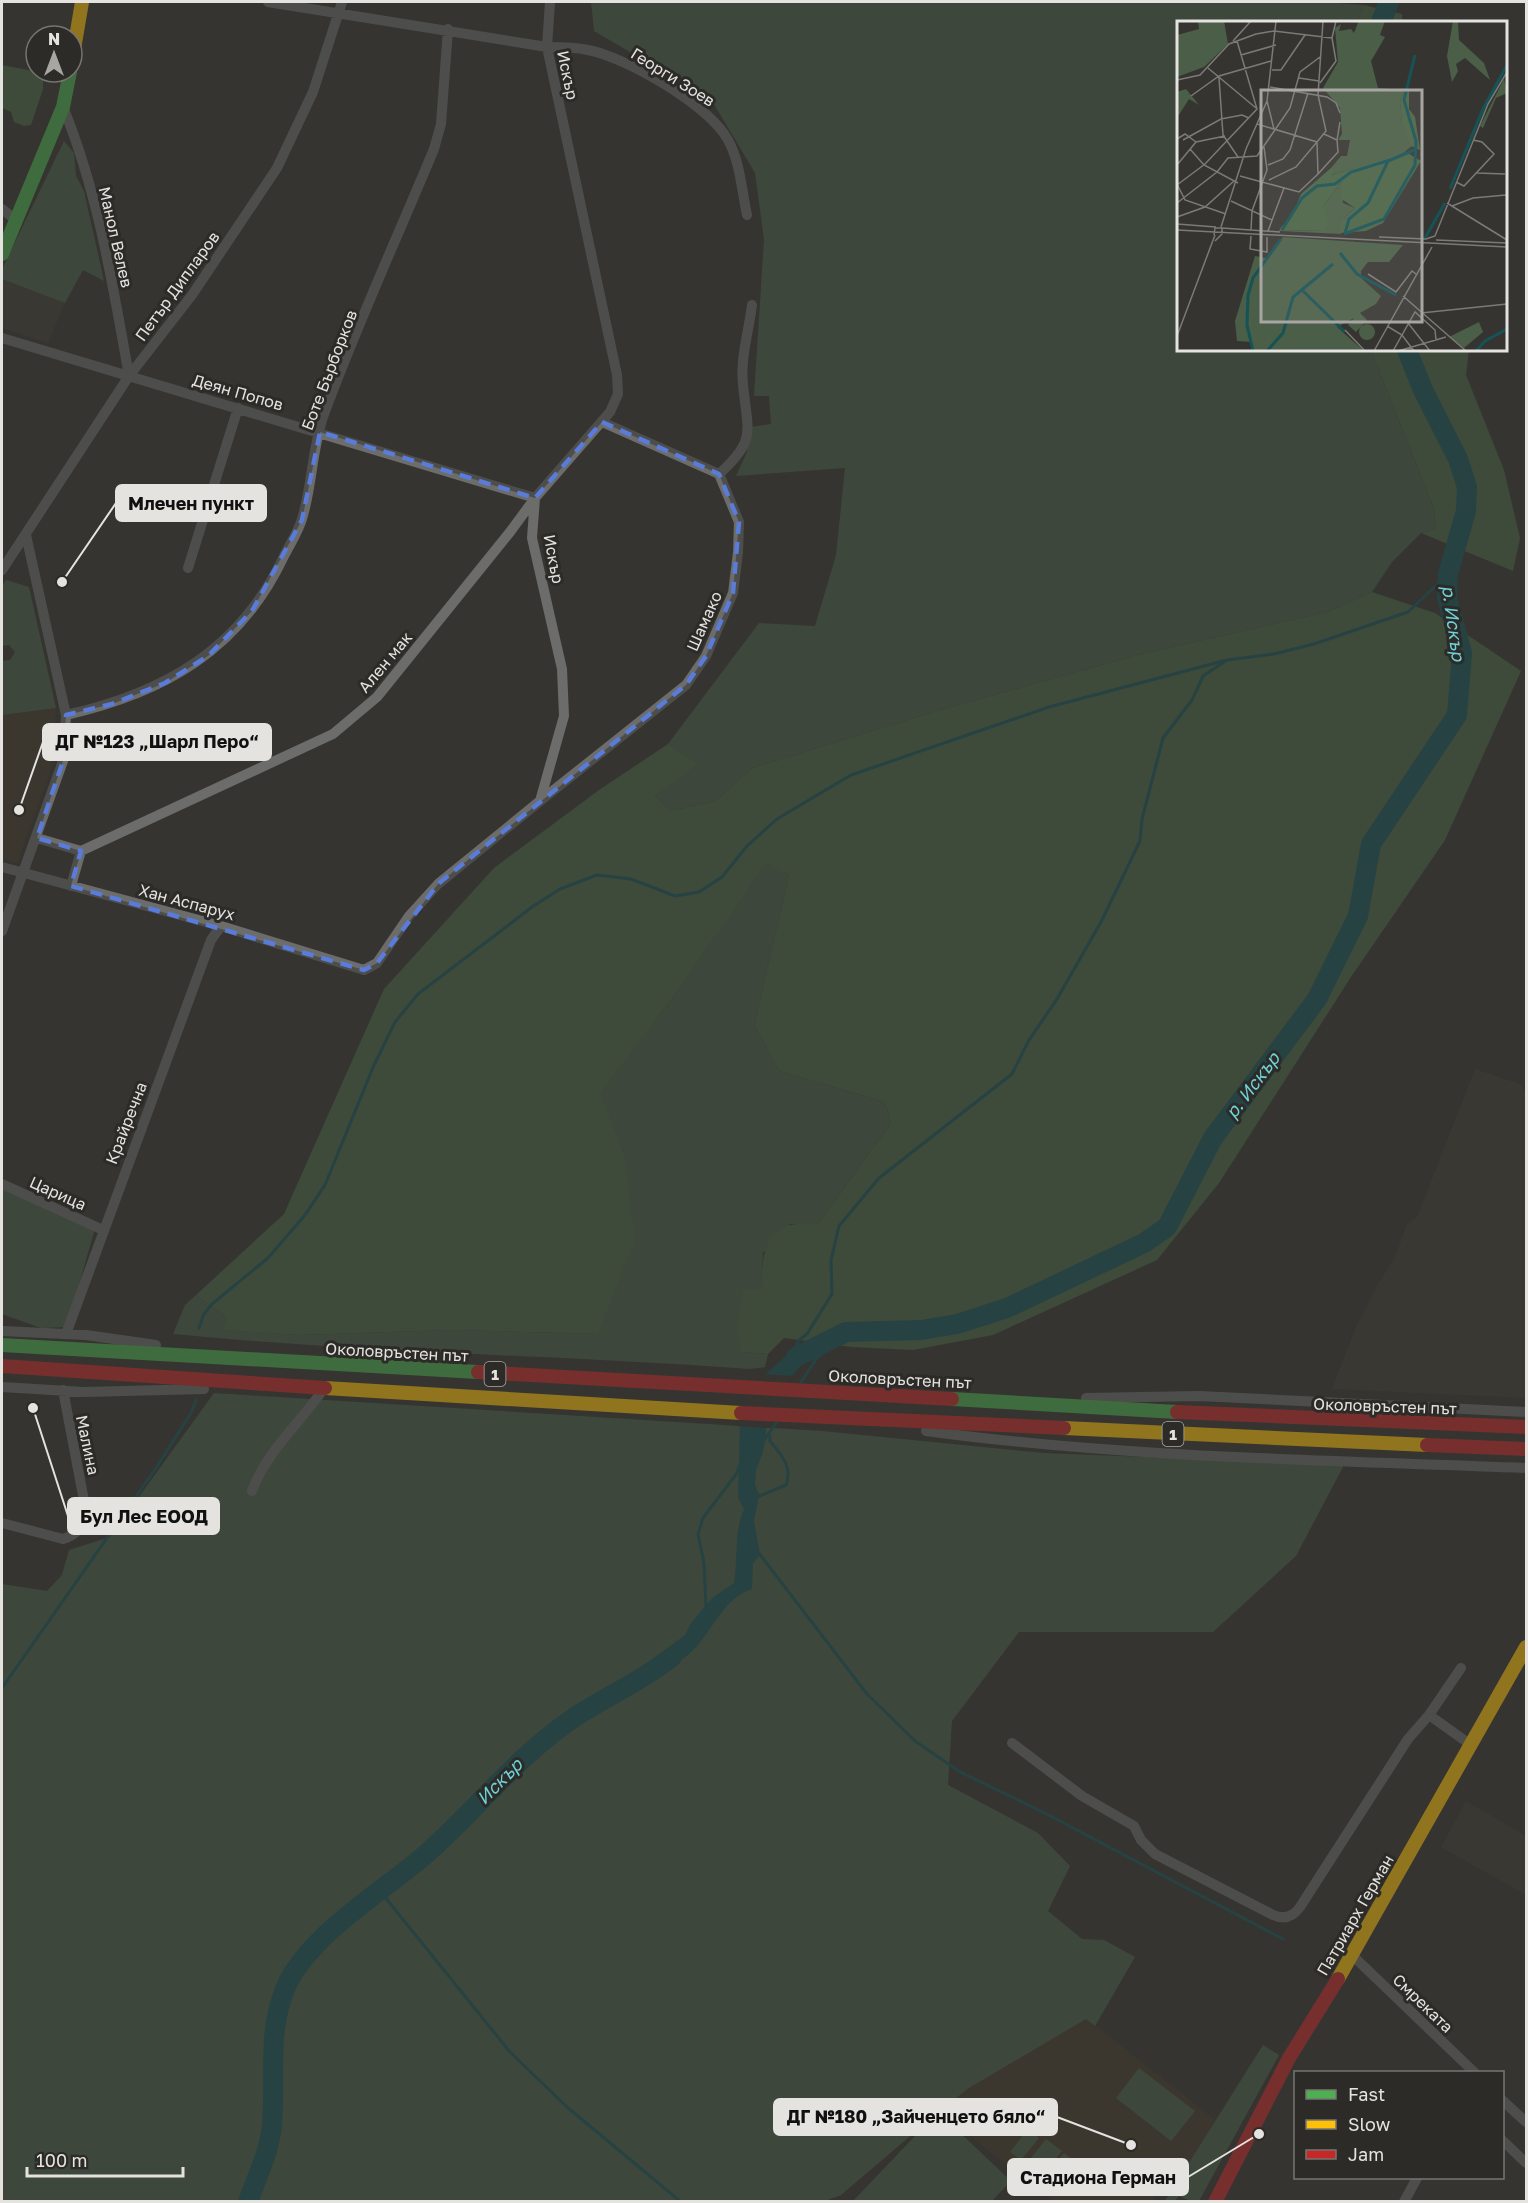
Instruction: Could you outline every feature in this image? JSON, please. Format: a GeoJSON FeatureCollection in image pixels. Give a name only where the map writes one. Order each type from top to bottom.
{"type":"FeatureCollection","features":[{"type":"Feature","properties":{"kind":"main road"},"geometry":{"type":"LineString","coordinates":[[78,24],[82,2]]}},
{"type":"Feature","properties":{"kind":"main road"},"geometry":{"type":"LineString","coordinates":[[2,254],[63,107],[68,84]]}},
{"type":"Feature","properties":{"kind":"main road","name":"Околовръстен път"},"geometry":{"type":"LineString","coordinates":[[2,1345],[1345,1421],[1523,1427]]}},
{"type":"Feature","properties":{"kind":"main road","name":"1"},"geometry":{"type":"LineString","coordinates":[[2,1366],[827,1418],[1522,1449]]}},
{"type":"Feature","properties":{"kind":"main road","name":"Патриарх Герман"},"geometry":{"type":"LineString","coordinates":[[1215,2202],[1289,2058],[1352,1955],[1527,1647]]}},
{"type":"Feature","properties":{"kind":"street","name":"Георги Зоев"},"geometry":{"type":"LineString","coordinates":[[268,2],[341,7],[448,29],[547,46],[590,50],[629,64],[717,123],[729,142],[747,215]]}},
{"type":"Feature","properties":{"kind":"street","name":"Искър"},"geometry":{"type":"LineString","coordinates":[[540,801],[564,716],[562,669],[532,538],[535,498],[602,422],[618,394],[617,375],[547,46],[550,2]]}},
{"type":"Feature","properties":{"kind":"street","name":"Петър Дипларов"},"geometry":{"type":"LineString","coordinates":[[2,570],[129,376],[192,295],[277,168],[313,92],[341,7]]}},
{"type":"Feature","properties":{"kind":"street","name":"Боте Бърборков"},"geometry":{"type":"LineString","coordinates":[[66,715],[112,704],[165,682],[208,656],[252,611],[278,570],[302,520],[327,409],[434,149],[441,124],[448,29]]}},
{"type":"Feature","properties":{"kind":"street","name":"Манол Велев"},"geometry":{"type":"LineString","coordinates":[[63,107],[80,149],[113,285],[129,376]]}},
{"type":"Feature","properties":{"kind":"street"},"geometry":{"type":"LineString","coordinates":[[2,209],[17,221]]}},
{"type":"Feature","properties":{"kind":"street"},"geometry":{"type":"LineString","coordinates":[[602,422],[718,474],[737,458],[747,439],[746,398],[742,383],[752,305]]}},
{"type":"Feature","properties":{"kind":"street","name":"Деян Попов"},"geometry":{"type":"LineString","coordinates":[[2,338],[535,498]]}},
{"type":"Feature","properties":{"kind":"street"},"geometry":{"type":"LineString","coordinates":[[188,568],[238,408]]}},
{"type":"Feature","properties":{"kind":"street","name":"Шамако"},"geometry":{"type":"LineString","coordinates":[[540,801],[686,685],[706,656],[733,593],[738,552],[739,522],[718,474]]}},
{"type":"Feature","properties":{"kind":"street","name":"Ален мак"},"geometry":{"type":"LineString","coordinates":[[81,851],[333,734],[377,698],[535,498]]}},
{"type":"Feature","properties":{"kind":"street"},"geometry":{"type":"LineString","coordinates":[[2,930],[63,761],[66,715],[26,535]]}},
{"type":"Feature","properties":{"kind":"street","name":"Хан Аспарух"},"geometry":{"type":"LineString","coordinates":[[2,867],[221,926],[364,970],[377,963],[409,916],[438,884],[540,801]]}},
{"type":"Feature","properties":{"kind":"street"},"geometry":{"type":"LineString","coordinates":[[37,838],[81,851],[72,886]]}},
{"type":"Feature","properties":{"kind":"street","name":"Крайречна"},"geometry":{"type":"LineString","coordinates":[[66,1334],[211,940],[221,926]]}},
{"type":"Feature","properties":{"kind":"street","name":"Царица"},"geometry":{"type":"LineString","coordinates":[[2,1184],[103,1230]]}},
{"type":"Feature","properties":{"kind":"street","name":"Околовръстен път"},"geometry":{"type":"LineString","coordinates":[[2,1331],[66,1334],[272,1362]]}},
{"type":"Feature","properties":{"kind":"street"},"geometry":{"type":"LineString","coordinates":[[2,1387],[63,1390],[320,1387],[304,1418],[260,1470],[252,1491]]}},
{"type":"Feature","properties":{"kind":"street","name":"Малина"},"geometry":{"type":"LineString","coordinates":[[2,1523],[63,1539],[72,1536],[84,1524],[86,1511],[63,1390]]}},
{"type":"Feature","properties":{"kind":"street"},"geometry":{"type":"LineString","coordinates":[[900,1395],[1074,1398],[1199,1396],[1527,1412]]}},
{"type":"Feature","properties":{"kind":"street"},"geometry":{"type":"LineString","coordinates":[[827,1418],[1001,1441],[1527,1468]]}},
{"type":"Feature","properties":{"kind":"street"},"geometry":{"type":"LineString","coordinates":[[1012,1743],[1082,1796],[1134,1826],[1141,1840],[1155,1854],[1273,1915],[1285,1918],[1291,1916],[1300,1907],[1408,1739],[1430,1715],[1461,1668]]}},
{"type":"Feature","properties":{"kind":"street"},"geometry":{"type":"LineString","coordinates":[[1430,1715],[1471,1744]]}},
{"type":"Feature","properties":{"kind":"street","name":"Смреката"},"geometry":{"type":"LineString","coordinates":[[1352,1955],[1472,2071]]}},
{"type":"Feature","properties":{"kind":"street"},"geometry":{"type":"LineString","coordinates":[[1504,2101],[1524,2118]]}},
{"type":"Feature","properties":{"kind":"street"},"geometry":{"type":"LineString","coordinates":[[1504,2141],[1527,2163]]}},
{"type":"Feature","properties":{"kind":"street"},"geometry":{"type":"LineString","coordinates":[[1404,2202],[1416,2179]]}},
{"type":"Feature","properties":{"kind":"highlighted area"},"geometry":{"type":"Polygon","coordinates":[[[602,422],[719,474],[739,522],[733,593],[706,656],[686,685],[438,884],[377,963],[364,970],[71,886],[81,851],[37,838],[63,761],[66,715],[112,704],[165,683],[208,656],[252,611],[302,520],[320,432],[535,498],[602,422]]]}},
{"type":"Feature","properties":{"kind":"shaded area"},"geometry":{"type":"Polygon","coordinates":[[[2,279],[65,303],[48,343],[2,328],[2,279]]]}},
{"type":"Feature","properties":{"kind":"shaded area"},"geometry":{"type":"Polygon","coordinates":[[[56,708],[54,761],[17,863],[2,859],[2,715],[56,708]]]}},
{"type":"Feature","properties":{"kind":"shaded area"},"geometry":{"type":"Polygon","coordinates":[[[1475,1069],[1520,1084],[1526,1092],[1526,1398],[1332,1389],[1356,1327],[1395,1257],[1407,1224],[1417,1217],[1475,1069]]]}},
{"type":"Feature","properties":{"kind":"shaded area"},"geometry":{"type":"Polygon","coordinates":[[[1466,1801],[1526,1836],[1526,1895],[1441,1847],[1466,1801]]]}},
{"type":"Feature","properties":{"kind":"shaded area"},"geometry":{"type":"Polygon","coordinates":[[[1086,2018],[1215,2120],[1184,2174],[1173,2166],[1153,2201],[1054,2202],[939,2111],[968,2088],[1086,2018]]]}},
{"type":"Feature","properties":{"kind":"green space"},"geometry":{"type":"Polygon","coordinates":[[[591,2],[1322,2],[1364,5],[1357,21],[1177,21],[1177,351],[1371,351],[1434,509],[1436,529],[1421,533],[1392,562],[1372,592],[1327,612],[1137,655],[937,711],[752,768],[716,801],[670,811],[655,796],[697,764],[668,744],[759,623],[815,626],[836,555],[845,468],[736,476],[746,454],[751,427],[771,424],[769,396],[754,396],[764,240],[755,173],[711,99],[594,31],[591,2]]]}},
{"type":"Feature","properties":{"kind":"green space"},"geometry":{"type":"Polygon","coordinates":[[[1364,5],[1402,14],[1402,21],[1357,21],[1364,5]]]}},
{"type":"Feature","properties":{"kind":"green space"},"geometry":{"type":"Polygon","coordinates":[[[2,65],[24,69],[24,84],[43,84],[31,125],[24,126],[14,122],[11,112],[2,108],[2,65]]]}},
{"type":"Feature","properties":{"kind":"green space"},"geometry":{"type":"Polygon","coordinates":[[[64,141],[74,153],[76,176],[84,191],[104,281],[83,270],[65,303],[2,279],[2,269],[64,141]]]}},
{"type":"Feature","properties":{"kind":"green space"},"geometry":{"type":"Polygon","coordinates":[[[1371,351],[1469,351],[1466,375],[1504,470],[1520,538],[1513,571],[1421,533],[1436,529],[1434,509],[1371,351]]]}},
{"type":"Feature","properties":{"kind":"green space"},"geometry":{"type":"Polygon","coordinates":[[[6,580],[29,587],[56,708],[2,715],[2,661],[10,660],[15,652],[9,645],[2,646],[2,586],[6,580]]]}},
{"type":"Feature","properties":{"kind":"green space"},"geometry":{"type":"Polygon","coordinates":[[[1372,592],[1435,613],[1521,671],[1445,840],[1351,977],[1219,1183],[1157,1260],[993,1335],[913,1350],[851,1347],[784,1338],[768,1354],[741,1352],[737,1327],[743,1291],[761,1288],[765,1250],[774,1234],[790,1225],[818,1224],[891,1123],[885,1102],[779,1071],[754,1025],[789,875],[766,863],[669,1003],[600,1093],[624,1154],[635,1239],[598,1334],[452,1330],[299,1335],[220,1330],[227,1318],[196,1295],[284,1214],[384,989],[494,868],[599,790],[668,744],[698,764],[655,796],[670,811],[716,801],[752,768],[937,711],[1137,655],[1327,612],[1372,592]]]}},
{"type":"Feature","properties":{"kind":"green space"},"geometry":{"type":"Polygon","coordinates":[[[766,862],[789,875],[754,1025],[779,1071],[885,1102],[891,1123],[818,1224],[790,1224],[763,1253],[761,1288],[741,1352],[768,1354],[765,1367],[749,1369],[317,1346],[173,1334],[185,1305],[196,1295],[227,1318],[221,1330],[299,1335],[452,1330],[597,1334],[624,1154],[599,1093],[669,1003],[766,862]]]}},
{"type":"Feature","properties":{"kind":"green space"},"geometry":{"type":"Polygon","coordinates":[[[2,1189],[91,1228],[94,1232],[67,1327],[41,1328],[2,1314],[2,1189]]]}},
{"type":"Feature","properties":{"kind":"green space"},"geometry":{"type":"Polygon","coordinates":[[[214,1393],[822,1431],[1044,1453],[1344,1465],[1296,1556],[1213,1632],[1019,1632],[952,1721],[948,1785],[1038,1833],[1070,1866],[1048,1911],[1082,1939],[1104,1940],[1135,1957],[1095,2026],[1086,2019],[969,2088],[938,2112],[1011,2181],[992,2201],[853,2201],[936,2114],[841,2195],[825,2201],[2,2201],[2,1584],[47,1591],[62,1575],[69,1550],[110,1537],[214,1393]]]}},
{"type":"Feature","properties":{"kind":"green space"},"geometry":{"type":"Polygon","coordinates":[[[1263,2045],[1279,2055],[1199,2201],[1190,2201],[1179,2196],[1174,2201],[1165,2201],[1263,2045]]]}},
{"type":"Feature","properties":{"kind":"green space"},"geometry":{"type":"Polygon","coordinates":[[[1139,2068],[1195,2111],[1171,2141],[1116,2098],[1139,2068]]]}},
{"type":"Feature","properties":{"kind":"green space"},"geometry":{"type":"Polygon","coordinates":[[[1028,2129],[1039,2138],[1021,2160],[1010,2152],[1028,2129]]]}},
{"type":"Feature","properties":{"kind":"green space"},"geometry":{"type":"Polygon","coordinates":[[[1046,2139],[1062,2151],[1039,2179],[1024,2167],[1046,2139]]]}},
{"type":"Feature","properties":{"kind":"green space"},"geometry":{"type":"Polygon","coordinates":[[[1064,2153],[1079,2165],[1057,2193],[1041,2181],[1064,2153]]]}},
{"type":"Feature","properties":{"kind":"water"},"geometry":{"type":"Polygon","coordinates":[[[820,1344],[776,1394],[769,1410],[763,1452],[756,1470],[755,1484],[759,1495],[754,1521],[760,1555],[753,1563],[752,1589],[735,1598],[728,1605],[693,1650],[654,1679],[650,1661],[685,1635],[691,1623],[712,1598],[734,1583],[737,1535],[744,1509],[738,1498],[740,1423],[759,1380],[788,1354],[820,1344]]]}},
{"type":"Feature","properties":{"kind":"pier"},"geometry":{"type":"Polygon","coordinates":[[[761,1374],[794,1376],[778,1395],[770,1428],[736,1426],[742,1400],[761,1374]]]}},
{"type":"Feature","properties":{"kind":"waterway","name":"р. Искър"},"geometry":{"type":"LineString","coordinates":[[1381,21],[1389,2]]}},
{"type":"Feature","properties":{"kind":"waterway","name":"р. Искър"},"geometry":{"type":"LineString","coordinates":[[796,1357],[846,1332],[921,1330],[957,1324],[1007,1308],[1144,1243],[1167,1227],[1213,1138],[1317,999],[1358,916],[1371,844],[1457,715],[1462,653],[1447,598],[1448,574],[1466,511],[1467,487],[1458,459],[1423,390],[1407,351]]}},
{"type":"Feature","properties":{"kind":"waterway","name":"р. Искър"},"geometry":{"type":"LineString","coordinates":[[792,1356],[799,1340],[807,1334],[832,1294],[831,1260],[839,1226],[879,1178],[1012,1074],[1029,1040],[1057,999],[1101,922],[1140,841],[1142,819],[1163,738],[1192,700],[1203,676],[1227,660],[1274,654],[1314,644],[1408,612],[1448,574]]}},
{"type":"Feature","properties":{"kind":"waterway"},"geometry":{"type":"LineString","coordinates":[[199,1328],[204,1314],[212,1304],[268,1258],[305,1215],[325,1185],[374,1065],[395,1022],[418,994],[532,907],[560,889],[597,875],[631,879],[675,896],[699,892],[722,877],[747,846],[777,819],[851,775],[1049,707],[1227,660]]}},
{"type":"Feature","properties":{"kind":"waterway"},"geometry":{"type":"LineString","coordinates":[[801,1382],[817,1358],[839,1341],[846,1332]]}},
{"type":"Feature","properties":{"kind":"waterway"},"geometry":{"type":"LineString","coordinates":[[2,1688],[156,1468],[191,1413],[196,1400]]}},
{"type":"Feature","properties":{"kind":"waterway"},"geometry":{"type":"LineString","coordinates":[[763,1442],[776,1423]]}},
{"type":"Feature","properties":{"kind":"waterway"},"geometry":{"type":"LineString","coordinates":[[757,1497],[786,1485],[788,1478],[785,1461],[770,1441],[770,1436]]}},
{"type":"Feature","properties":{"kind":"waterway"},"geometry":{"type":"LineString","coordinates":[[706,1607],[704,1563],[698,1534],[703,1518],[737,1473],[741,1462]]}},
{"type":"Feature","properties":{"kind":"waterway"},"geometry":{"type":"LineString","coordinates":[[758,1552],[867,1694],[915,1741],[960,1772],[1043,1812],[1283,1939]]}},
{"type":"Feature","properties":{"kind":"waterway","name":"Искър"},"geometry":{"type":"LineString","coordinates":[[248,2202],[271,2134],[276,2022],[285,1989],[295,1970],[327,1934],[425,1855],[516,1765],[554,1732],[575,1717],[649,1674],[672,1657]]}},
{"type":"Feature","properties":{"kind":"waterway"},"geometry":{"type":"LineString","coordinates":[[380,1891],[510,2052],[567,2107],[681,2202]]}},
{"type":"Feature","properties":{"kind":"traffic: fast"},"geometry":{"type":"LineString","coordinates":[[2,254],[63,107],[68,84]]}},
{"type":"Feature","properties":{"kind":"traffic: fast"},"geometry":{"type":"LineString","coordinates":[[2,1345],[478,1372]]}},
{"type":"Feature","properties":{"kind":"traffic: fast"},"geometry":{"type":"LineString","coordinates":[[952,1399],[1177,1412]]}},
{"type":"Feature","properties":{"kind":"traffic: slow"},"geometry":{"type":"LineString","coordinates":[[78,24],[82,2]]}},
{"type":"Feature","properties":{"kind":"traffic: slow"},"geometry":{"type":"LineString","coordinates":[[325,1388],[741,1413]]}},
{"type":"Feature","properties":{"kind":"traffic: slow"},"geometry":{"type":"LineString","coordinates":[[1064,1428],[1427,1445]]}},
{"type":"Feature","properties":{"kind":"traffic: slow"},"geometry":{"type":"LineString","coordinates":[[1338,1979],[1526,1647]]}},
{"type":"Feature","properties":{"kind":"traffic: jam"},"geometry":{"type":"LineString","coordinates":[[2,1366],[325,1388]]}},
{"type":"Feature","properties":{"kind":"traffic: jam"},"geometry":{"type":"LineString","coordinates":[[478,1372],[952,1399]]}},
{"type":"Feature","properties":{"kind":"traffic: jam"},"geometry":{"type":"LineString","coordinates":[[1177,1412],[1526,1427]]}},
{"type":"Feature","properties":{"kind":"traffic: jam"},"geometry":{"type":"LineString","coordinates":[[741,1413],[1064,1428]]}},
{"type":"Feature","properties":{"kind":"traffic: jam"},"geometry":{"type":"LineString","coordinates":[[1427,1445],[1526,1449]]}},
{"type":"Feature","properties":{"kind":"traffic: jam"},"geometry":{"type":"LineString","coordinates":[[1215,2202],[1289,2058],[1338,1979]]}},
{"type":"Feature","properties":{"kind":"place","name":"Млечен пункт"},"geometry":{"type":"Point","coordinates":[62,582]}},
{"type":"Feature","properties":{"kind":"place","name":"ДГ №123 „Шарл Перо“"},"geometry":{"type":"Point","coordinates":[19,810]}},
{"type":"Feature","properties":{"kind":"place","name":"Бул Лес ЕООД"},"geometry":{"type":"Point","coordinates":[33,1408]}},
{"type":"Feature","properties":{"kind":"place","name":"Стадиона Герман"},"geometry":{"type":"Point","coordinates":[1259,2134]}},
{"type":"Feature","properties":{"kind":"place","name":"ДГ №180 „Зайченцето бяло“"},"geometry":{"type":"Point","coordinates":[1131,2145]}}]}
